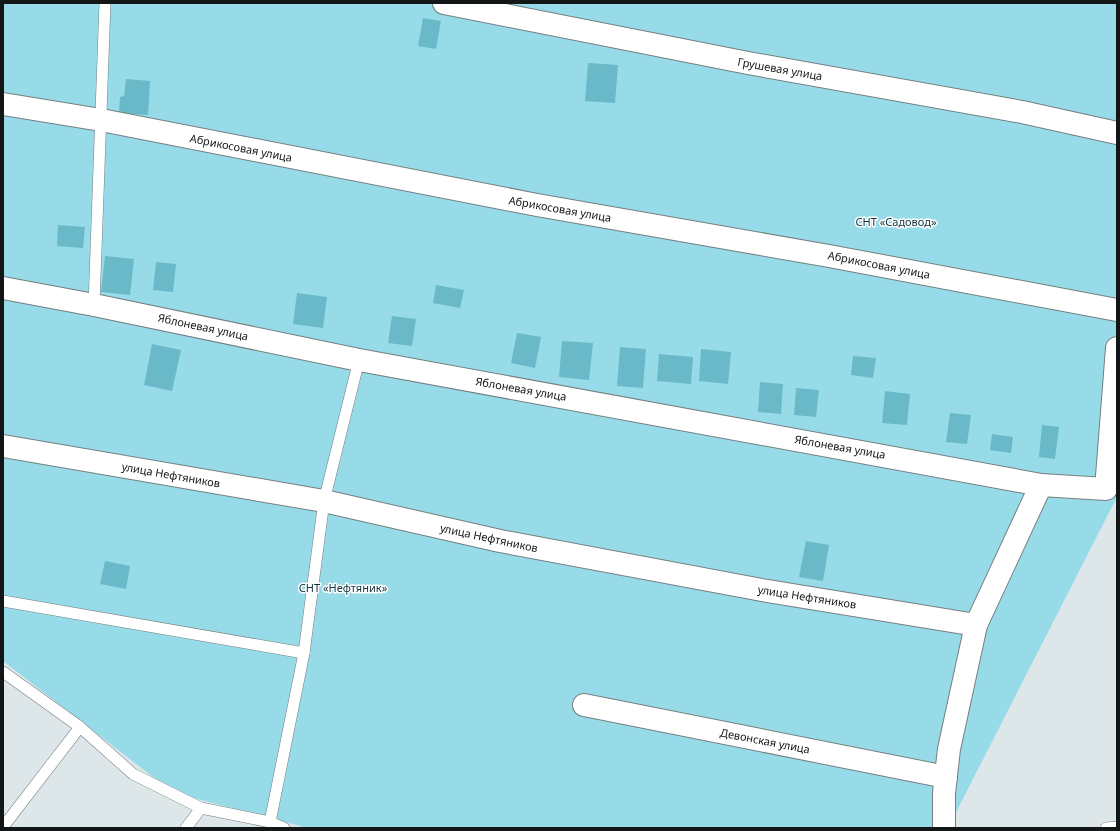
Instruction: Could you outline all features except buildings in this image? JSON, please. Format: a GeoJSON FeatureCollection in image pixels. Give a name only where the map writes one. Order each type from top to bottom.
{"type":"FeatureCollection","features":[{"type":"Feature","properties":{"kind":"street","name":"Грушевая улица"},"geometry":{"type":"LineString","coordinates":[[444,3],[748,63],[1022,112],[1117,133]]}},
{"type":"Feature","properties":{"kind":"street","name":"Абрикосовая улица"},"geometry":{"type":"LineString","coordinates":[[3,104],[101,120],[529,204],[829,256],[1117,310]]}},
{"type":"Feature","properties":{"kind":"street","name":"Яблоневая улица"},"geometry":{"type":"LineString","coordinates":[[3,288],[94,305],[359,360],[1041,484],[1106,488],[1117,348]]}},
{"type":"Feature","properties":{"kind":"street","name":"улица Нефтяников"},"geometry":{"type":"LineString","coordinates":[[3,446],[324,501],[500,541],[762,590],[976,625]]}},
{"type":"Feature","properties":{"kind":"street"},"geometry":{"type":"LineString","coordinates":[[944,828],[946,777],[949,749],[976,625],[1041,484]]}},
{"type":"Feature","properties":{"kind":"street","name":"Девонская улица"},"geometry":{"type":"LineString","coordinates":[[584,704],[946,777]]}},
{"type":"Feature","properties":{"kind":"lane"},"geometry":{"type":"LineString","coordinates":[[94,305],[105,3]]}},
{"type":"Feature","properties":{"kind":"lane"},"geometry":{"type":"LineString","coordinates":[[270,822],[304,653],[324,501],[359,360]]}},
{"type":"Feature","properties":{"kind":"lane"},"geometry":{"type":"LineString","coordinates":[[3,601],[304,653]]}},
{"type":"Feature","properties":{"kind":"lane"},"geometry":{"type":"LineString","coordinates":[[3,672],[80,726],[133,774],[201,808],[270,822],[284,828]]}},
{"type":"Feature","properties":{"kind":"lane"},"geometry":{"type":"LineString","coordinates":[[3,827],[80,726]]}},
{"type":"Feature","properties":{"kind":"lane"},"geometry":{"type":"LineString","coordinates":[[186,828],[201,808]]}},
{"type":"Feature","properties":{"kind":"lane"},"geometry":{"type":"LineString","coordinates":[[1106,828],[1117,827]]}},
{"type":"Feature","properties":{"kind":"green space"},"geometry":{"type":"Polygon","coordinates":[[[3,3],[1117,3],[1117,497],[948,828],[308,828],[186,796],[153,777],[3,661],[3,3]]]}},
{"type":"Feature","properties":{"kind":"park label","name":"СНТ «Садовод»"},"geometry":{"type":"Point","coordinates":[896,222]}},
{"type":"Feature","properties":{"kind":"park label","name":"СНТ «Нефтяник»"},"geometry":{"type":"Point","coordinates":[343,588]}}]}
